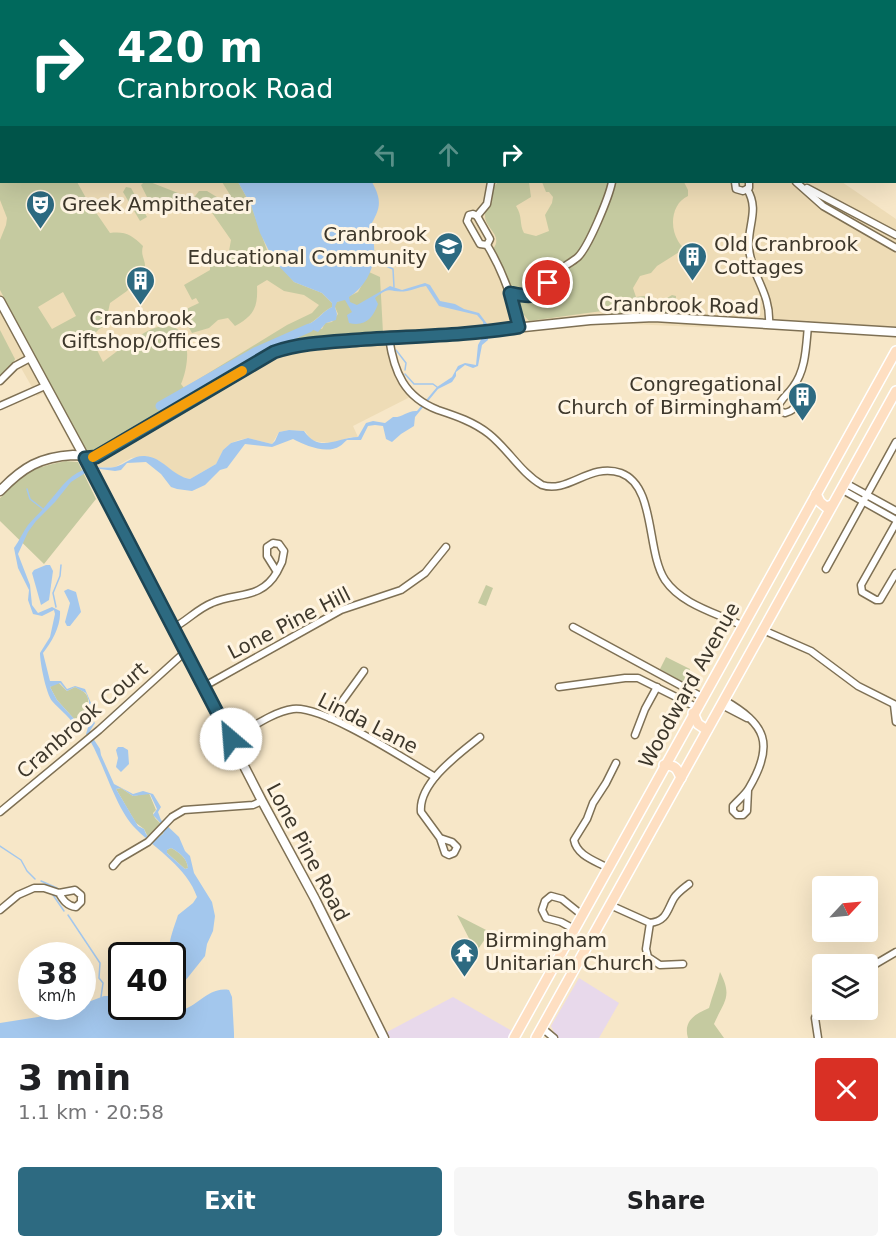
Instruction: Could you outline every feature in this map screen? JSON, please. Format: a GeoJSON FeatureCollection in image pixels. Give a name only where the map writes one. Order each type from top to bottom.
{"type":"FeatureCollection","features":[{"type":"Feature","properties":{"kind":"main road","name":"Woodward Avenue"},"geometry":{"type":"LineString","coordinates":[[514,1038],[896,351]]}},
{"type":"Feature","properties":{"kind":"main road","name":"Woodward Avenue"},"geometry":{"type":"LineString","coordinates":[[536,1038],[896,391]]}},
{"type":"Feature","properties":{"kind":"main road"},"geometry":{"type":"LineString","coordinates":[[816,494],[826,507],[832,505]]}},
{"type":"Feature","properties":{"kind":"main road"},"geometry":{"type":"LineString","coordinates":[[695,710],[698,724],[708,730]]}},
{"type":"Feature","properties":{"kind":"main road"},"geometry":{"type":"LineString","coordinates":[[664,765],[672,765],[678,769],[681,778]]}},
{"type":"Feature","properties":{"kind":"street"},"geometry":{"type":"LineString","coordinates":[[477,216],[487,204],[491,183]]}},
{"type":"Feature","properties":{"kind":"street"},"geometry":{"type":"LineString","coordinates":[[510,293],[534,296],[558,271],[578,257],[586,246],[606,204],[612,183]]}},
{"type":"Feature","properties":{"kind":"street"},"geometry":{"type":"LineString","coordinates":[[735,183],[738,190],[747,189]]}},
{"type":"Feature","properties":{"kind":"street"},"geometry":{"type":"LineString","coordinates":[[747,189],[749,183]]}},
{"type":"Feature","properties":{"kind":"street"},"geometry":{"type":"LineString","coordinates":[[797,183],[815,200],[896,248]]}},
{"type":"Feature","properties":{"kind":"street"},"geometry":{"type":"LineString","coordinates":[[798,183],[896,235]]}},
{"type":"Feature","properties":{"kind":"street"},"geometry":{"type":"LineString","coordinates":[[747,189],[752,196],[754,208],[749,238],[750,255],[768,300],[770,324]]}},
{"type":"Feature","properties":{"kind":"street"},"geometry":{"type":"LineString","coordinates":[[831,210],[837,204]]}},
{"type":"Feature","properties":{"kind":"street"},"geometry":{"type":"LineString","coordinates":[[470,214],[477,216],[490,239],[487,245],[480,244],[467,220],[470,214]]}},
{"type":"Feature","properties":{"kind":"street"},"geometry":{"type":"LineString","coordinates":[[863,229],[868,220]]}},
{"type":"Feature","properties":{"kind":"street"},"geometry":{"type":"LineString","coordinates":[[487,245],[510,293],[519,327]]}},
{"type":"Feature","properties":{"kind":"street","name":"Lone Pine Road"},"geometry":{"type":"LineString","coordinates":[[0,301],[90,467],[315,899],[384,1038]]}},
{"type":"Feature","properties":{"kind":"street","name":"Cranbrook Road"},"geometry":{"type":"LineString","coordinates":[[0,491],[20,472],[42,460],[74,455],[85,458],[96,457],[274,352],[288,347],[478,332],[576,321],[654,317],[896,332]]}},
{"type":"Feature","properties":{"kind":"street"},"geometry":{"type":"LineString","coordinates":[[793,388],[804,363],[808,326]]}},
{"type":"Feature","properties":{"kind":"street"},"geometry":{"type":"LineString","coordinates":[[389,338],[392,362],[399,378],[415,396],[425,404],[464,419],[483,430],[542,485],[555,487],[600,471],[625,475],[635,484],[643,498],[655,557],[666,582],[693,603],[743,626]]}},
{"type":"Feature","properties":{"kind":"street"},"geometry":{"type":"LineString","coordinates":[[0,381],[12,369],[30,358]]}},
{"type":"Feature","properties":{"kind":"street"},"geometry":{"type":"LineString","coordinates":[[0,406],[45,386]]}},
{"type":"Feature","properties":{"kind":"street"},"geometry":{"type":"LineString","coordinates":[[826,568],[896,442]]}},
{"type":"Feature","properties":{"kind":"street"},"geometry":{"type":"LineString","coordinates":[[843,486],[896,511]]}},
{"type":"Feature","properties":{"kind":"street"},"geometry":{"type":"LineString","coordinates":[[865,498],[896,521],[861,585],[862,592],[880,600],[896,573]]}},
{"type":"Feature","properties":{"kind":"street","name":"Lone Pine Hill"},"geometry":{"type":"LineString","coordinates":[[203,687],[341,610],[401,590],[431,567],[446,547]]}},
{"type":"Feature","properties":{"kind":"street"},"geometry":{"type":"LineString","coordinates":[[173,628],[212,603],[265,588],[277,572]]}},
{"type":"Feature","properties":{"kind":"street"},"geometry":{"type":"LineString","coordinates":[[573,627],[702,697]]}},
{"type":"Feature","properties":{"kind":"street"},"geometry":{"type":"LineString","coordinates":[[763,630],[811,651],[858,686],[895,705],[896,722]]}},
{"type":"Feature","properties":{"kind":"street","name":"Cranbrook Court"},"geometry":{"type":"LineString","coordinates":[[0,812],[99,730],[185,652]]}},
{"type":"Feature","properties":{"kind":"street"},"geometry":{"type":"LineString","coordinates":[[330,718],[364,671]]}},
{"type":"Feature","properties":{"kind":"street"},"geometry":{"type":"LineString","coordinates":[[559,687],[632,677],[646,681],[695,710]]}},
{"type":"Feature","properties":{"kind":"street"},"geometry":{"type":"LineString","coordinates":[[635,735],[657,687]]}},
{"type":"Feature","properties":{"kind":"street"},"geometry":{"type":"LineString","coordinates":[[723,702],[753,721],[761,731],[763,748],[759,766],[748,790]]}},
{"type":"Feature","properties":{"kind":"street","name":"Linda Lane"},"geometry":{"type":"LineString","coordinates":[[231,739],[286,711],[307,710],[330,718],[435,777]]}},
{"type":"Feature","properties":{"kind":"street"},"geometry":{"type":"LineString","coordinates":[[440,838],[426,820],[421,809],[422,802],[435,777],[480,737]]}},
{"type":"Feature","properties":{"kind":"street"},"geometry":{"type":"LineString","coordinates":[[608,868],[582,854],[574,840],[616,762]]}},
{"type":"Feature","properties":{"kind":"street"},"geometry":{"type":"LineString","coordinates":[[113,866],[184,810],[254,805],[262,801]]}},
{"type":"Feature","properties":{"kind":"street"},"geometry":{"type":"LineString","coordinates":[[610,905],[650,923],[660,921],[666,916],[676,894],[689,884]]}},
{"type":"Feature","properties":{"kind":"street"},"geometry":{"type":"LineString","coordinates":[[0,909],[29,889],[41,888],[59,893]]}},
{"type":"Feature","properties":{"kind":"street"},"geometry":{"type":"LineString","coordinates":[[574,929],[546,918],[542,910],[544,901],[550,896],[558,897],[582,915]]}},
{"type":"Feature","properties":{"kind":"street"},"geometry":{"type":"LineString","coordinates":[[650,923],[646,944],[648,957],[660,965],[683,964]]}},
{"type":"Feature","properties":{"kind":"street"},"geometry":{"type":"LineString","coordinates":[[878,963],[896,952]]}},
{"type":"Feature","properties":{"kind":"street"},"geometry":{"type":"LineString","coordinates":[[815,1020],[818,1038]]}},
{"type":"Feature","properties":{"kind":"street"},"geometry":{"type":"LineString","coordinates":[[542,1028],[554,1038]]}},
{"type":"Feature","properties":{"kind":"shaded area","name":"Cranbrook Educational Community"},"geometry":{"type":"Polygon","coordinates":[[[0,183],[843,183],[896,219],[896,333],[894,337],[747,325],[719,328],[608,323],[394,343],[395,358],[403,378],[416,394],[353,426],[358,437],[333,443],[320,442],[311,440],[305,431],[289,430],[279,432],[272,444],[248,438],[239,440],[223,450],[216,464],[190,479],[179,476],[158,460],[145,456],[131,458],[115,467],[92,467],[79,459],[43,393],[37,396],[16,359],[0,377],[0,183]]]}},
{"type":"Feature","properties":{"kind":"shaded area"},"geometry":{"type":"Polygon","coordinates":[[[579,978],[619,1003],[599,1038],[557,1038],[551,1026],[579,978]]]}},
{"type":"Feature","properties":{"kind":"shaded area"},"geometry":{"type":"Polygon","coordinates":[[[453,997],[512,1031],[508,1038],[390,1038],[387,1032],[453,997]]]}},
{"type":"Feature","properties":{"kind":"green space"},"geometry":{"type":"Polygon","coordinates":[[[0,183],[78,183],[110,233],[128,235],[143,246],[145,268],[127,291],[110,303],[105,326],[91,338],[103,362],[144,333],[158,327],[170,326],[178,330],[186,345],[186,366],[181,384],[184,388],[287,325],[312,313],[319,305],[304,295],[284,291],[267,280],[257,286],[254,310],[247,318],[235,326],[228,318],[218,320],[209,328],[192,333],[180,312],[199,303],[196,298],[192,300],[184,285],[210,270],[210,262],[229,251],[231,240],[208,207],[197,209],[147,197],[141,185],[143,183],[153,183],[192,200],[199,191],[207,191],[225,202],[232,198],[223,183],[239,183],[251,205],[267,250],[294,282],[322,293],[332,303],[332,307],[309,324],[322,329],[325,323],[332,322],[338,314],[335,303],[358,292],[369,272],[380,277],[383,333],[318,338],[269,349],[97,452],[88,453],[51,389],[0,290],[0,240],[7,218],[0,200],[0,183]],[[63,292],[38,307],[52,329],[76,316],[63,292]]]}},
{"type":"Feature","properties":{"kind":"green space"},"geometry":{"type":"Polygon","coordinates":[[[497,183],[529,183],[531,197],[516,206],[524,233],[536,236],[549,231],[545,215],[553,197],[546,192],[542,183],[684,183],[688,196],[675,209],[673,222],[675,235],[684,249],[657,266],[651,273],[640,276],[633,288],[636,297],[644,296],[662,301],[672,295],[676,296],[676,303],[669,315],[614,314],[602,311],[529,321],[524,315],[518,313],[510,285],[493,249],[496,240],[485,215],[492,202],[493,188],[497,183]]]}},
{"type":"Feature","properties":{"kind":"green space"},"geometry":{"type":"Polygon","coordinates":[[[126,187],[131,188],[147,217],[140,221],[123,192],[126,187]]]}},
{"type":"Feature","properties":{"kind":"green space"},"geometry":{"type":"Polygon","coordinates":[[[0,330],[15,359],[0,377],[0,330]]]}},
{"type":"Feature","properties":{"kind":"green space"},"geometry":{"type":"Polygon","coordinates":[[[66,461],[78,462],[96,499],[44,564],[0,521],[0,498],[20,476],[66,461]]]}},
{"type":"Feature","properties":{"kind":"green space"},"geometry":{"type":"Polygon","coordinates":[[[486,585],[493,588],[486,606],[478,603],[486,585]]]}},
{"type":"Feature","properties":{"kind":"green space"},"geometry":{"type":"Polygon","coordinates":[[[666,657],[690,669],[684,683],[660,669],[666,657]]]}},
{"type":"Feature","properties":{"kind":"green space"},"geometry":{"type":"Polygon","coordinates":[[[58,682],[67,691],[75,687],[86,694],[88,721],[76,721],[57,700],[50,687],[58,682]]]}},
{"type":"Feature","properties":{"kind":"green space"},"geometry":{"type":"Polygon","coordinates":[[[121,788],[133,796],[149,793],[156,810],[153,813],[155,818],[165,828],[163,834],[155,839],[148,837],[144,829],[136,823],[116,789],[121,788]]]}},
{"type":"Feature","properties":{"kind":"green space"},"geometry":{"type":"Polygon","coordinates":[[[171,848],[182,856],[188,868],[185,869],[167,853],[167,850],[171,848]]]}},
{"type":"Feature","properties":{"kind":"green space"},"geometry":{"type":"Polygon","coordinates":[[[457,915],[490,932],[476,952],[457,915]]]}},
{"type":"Feature","properties":{"kind":"green space"},"geometry":{"type":"Polygon","coordinates":[[[720,972],[726,987],[726,999],[714,1024],[724,1038],[688,1038],[687,1027],[691,1019],[709,1008],[720,972]]]}},
{"type":"Feature","properties":{"kind":"water"},"geometry":{"type":"Polygon","coordinates":[[[239,183],[372,183],[379,200],[376,216],[369,228],[373,237],[374,257],[369,275],[364,284],[349,297],[350,302],[357,305],[390,286],[402,290],[425,283],[430,285],[440,301],[479,313],[488,325],[488,340],[482,345],[478,366],[473,368],[465,365],[456,372],[452,382],[438,389],[415,417],[414,426],[392,442],[386,439],[383,426],[375,425],[368,426],[361,440],[347,440],[340,446],[328,450],[293,439],[272,447],[245,444],[227,468],[220,470],[205,485],[192,491],[171,487],[161,474],[146,462],[127,463],[121,470],[115,471],[93,468],[71,482],[28,532],[18,554],[30,585],[32,605],[38,613],[52,607],[60,611],[55,634],[43,653],[50,681],[61,681],[67,689],[75,686],[85,689],[91,703],[90,717],[95,723],[90,731],[91,735],[100,749],[114,784],[133,794],[143,791],[153,794],[161,807],[158,812],[161,820],[179,837],[185,851],[190,856],[194,873],[212,902],[215,916],[205,956],[186,980],[186,942],[170,942],[170,940],[178,915],[197,897],[179,868],[136,829],[121,809],[86,734],[89,724],[75,726],[52,701],[44,678],[40,653],[50,637],[55,614],[54,610],[42,616],[33,614],[28,600],[29,590],[18,568],[14,548],[28,525],[67,480],[87,469],[95,467],[115,467],[137,457],[145,456],[157,460],[190,479],[216,464],[223,450],[231,443],[248,438],[272,444],[279,432],[289,430],[304,431],[316,442],[323,443],[358,437],[366,423],[373,421],[385,423],[393,417],[417,411],[437,387],[452,377],[458,366],[465,363],[476,365],[478,345],[484,334],[483,322],[477,315],[439,306],[426,286],[401,292],[388,290],[381,294],[375,298],[378,304],[374,313],[360,324],[349,323],[347,315],[352,312],[345,300],[337,302],[336,320],[326,323],[318,332],[309,328],[309,324],[332,307],[332,303],[322,293],[294,282],[274,261],[260,233],[251,205],[239,183]],[[60,683],[50,687],[57,700],[76,721],[88,721],[89,701],[86,693],[75,687],[67,691],[60,683]],[[121,788],[116,789],[138,826],[144,829],[148,836],[155,839],[163,834],[165,828],[153,815],[157,809],[150,794],[133,796],[121,788]],[[171,848],[167,850],[167,853],[185,869],[188,868],[186,861],[180,853],[171,848]]]}},
{"type":"Feature","properties":{"kind":"water"},"geometry":{"type":"Polygon","coordinates":[[[50,565],[53,571],[49,600],[41,605],[32,573],[50,565]]]}},
{"type":"Feature","properties":{"kind":"water"},"geometry":{"type":"Polygon","coordinates":[[[68,589],[76,592],[81,612],[70,626],[67,626],[65,622],[70,603],[64,591],[68,589]]]}},
{"type":"Feature","properties":{"kind":"water"},"geometry":{"type":"Polygon","coordinates":[[[118,747],[128,750],[129,764],[121,772],[116,767],[118,747]]]}},
{"type":"Feature","properties":{"kind":"water"},"geometry":{"type":"Polygon","coordinates":[[[229,990],[232,997],[234,1038],[0,1038],[0,1023],[19,1020],[96,1020],[96,999],[108,996],[108,1020],[186,1020],[186,1008],[214,992],[229,990]]]}},
{"type":"Feature","properties":{"kind":"waterway"},"geometry":{"type":"LineString","coordinates":[[375,261],[393,269],[394,287]]}},
{"type":"Feature","properties":{"kind":"waterway"},"geometry":{"type":"LineString","coordinates":[[160,406],[257,351],[309,328]]}},
{"type":"Feature","properties":{"kind":"waterway"},"geometry":{"type":"LineString","coordinates":[[396,350],[406,363],[405,370]]}},
{"type":"Feature","properties":{"kind":"waterway"},"geometry":{"type":"LineString","coordinates":[[405,374],[414,384],[433,384],[437,387]]}},
{"type":"Feature","properties":{"kind":"waterway"},"geometry":{"type":"LineString","coordinates":[[27,489],[30,499],[43,509]]}},
{"type":"Feature","properties":{"kind":"waterway"},"geometry":{"type":"LineString","coordinates":[[56,607],[53,593],[60,576],[61,565]]}},
{"type":"Feature","properties":{"kind":"waterway"},"geometry":{"type":"LineString","coordinates":[[0,846],[21,860],[35,879]]}},
{"type":"Feature","properties":{"kind":"waterway"},"geometry":{"type":"LineString","coordinates":[[41,881],[57,888]]}},
{"type":"Feature","properties":{"kind":"waterway"},"geometry":{"type":"LineString","coordinates":[[53,895],[64,911]]}},
{"type":"Feature","properties":{"kind":"waterway"},"geometry":{"type":"LineString","coordinates":[[68,915],[100,963],[99,978],[103,983],[101,997]]}},
{"type":"Feature","properties":{"kind":"slow traffic"},"geometry":{"type":"LineString","coordinates":[[93,457],[242,371]]}},
{"type":"Feature","properties":{"kind":"place","name":"Greek Ampitheater"},"geometry":{"type":"Point","coordinates":[41,230]}},
{"type":"Feature","properties":{"kind":"place","name":"Cranbrook Educational Community"},"geometry":{"type":"Point","coordinates":[448,272]}},
{"type":"Feature","properties":{"kind":"place","name":"Old Cranbrook Cottages"},"geometry":{"type":"Point","coordinates":[693,282]}},
{"type":"Feature","properties":{"kind":"place","name":"Cranbrook Giftshop/Offices"},"geometry":{"type":"Point","coordinates":[141,306]}},
{"type":"Feature","properties":{"kind":"place","name":"Congregational Church of Birmingham"},"geometry":{"type":"Point","coordinates":[803,422]}},
{"type":"Feature","properties":{"kind":"place","name":"Birmingham Unitarian Church"},"geometry":{"type":"Point","coordinates":[464,978]}},
{"type":"Feature","properties":{"kind":"route"},"geometry":{"type":"LineString","coordinates":[[231,739],[85,458],[96,457],[274,352],[291,347],[340,341],[519,327],[510,293],[532,296],[539,293],[548,283]]}}]}
